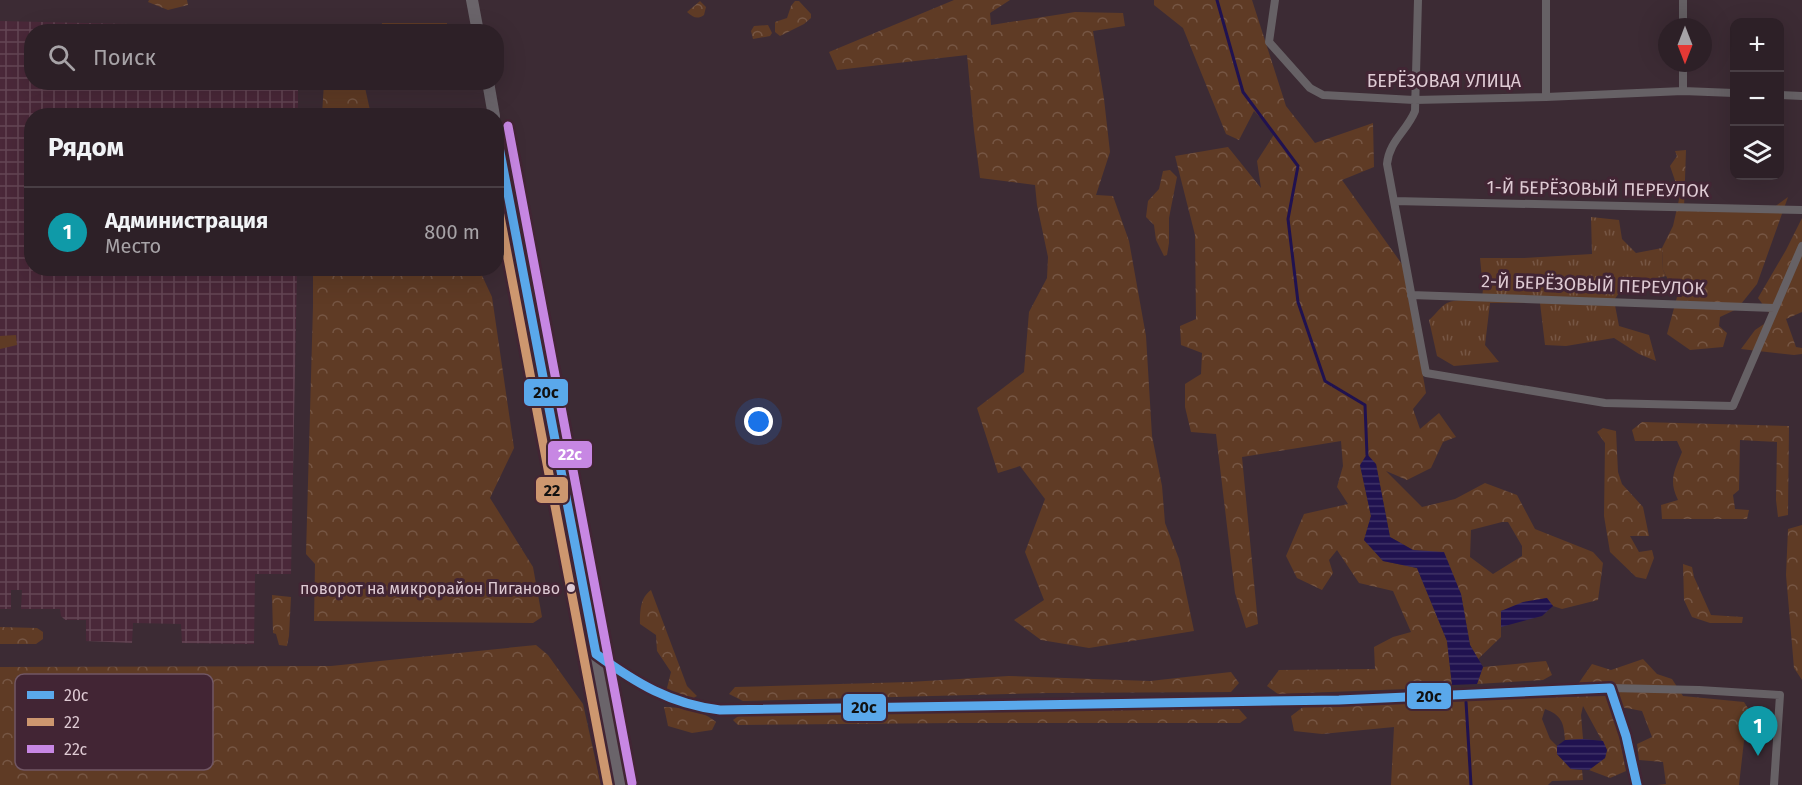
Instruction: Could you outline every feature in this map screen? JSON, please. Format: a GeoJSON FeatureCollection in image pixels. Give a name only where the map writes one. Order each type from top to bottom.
{"type":"FeatureCollection","features":[{"type":"Feature","properties":{"kind":"street"},"geometry":{"type":"LineString","coordinates":[[472,0],[476,24]]}},
{"type":"Feature","properties":{"kind":"street","name":"БЕРЁЗОВАЯ УЛИЦА"},"geometry":{"type":"LineString","coordinates":[[1275,0],[1269,42],[1310,88],[1323,95],[1414,100],[1546,97],[1683,90],[1730,93]]}},
{"type":"Feature","properties":{"kind":"street"},"geometry":{"type":"LineString","coordinates":[[1418,0],[1415,111],[1388,152],[1387,164],[1426,373],[1605,403],[1733,406],[1802,246]]}},
{"type":"Feature","properties":{"kind":"street"},"geometry":{"type":"LineString","coordinates":[[1546,0],[1546,97]]}},
{"type":"Feature","properties":{"kind":"street"},"geometry":{"type":"LineString","coordinates":[[1683,0],[1683,18]]}},
{"type":"Feature","properties":{"kind":"street"},"geometry":{"type":"LineString","coordinates":[[1683,72],[1683,90]]}},
{"type":"Feature","properties":{"kind":"street"},"geometry":{"type":"LineString","coordinates":[[489,90],[493,108]]}},
{"type":"Feature","properties":{"kind":"street"},"geometry":{"type":"LineString","coordinates":[[1784,95],[1802,96]]}},
{"type":"Feature","properties":{"kind":"street"},"geometry":{"type":"LineString","coordinates":[[504,170],[620,785]]}},
{"type":"Feature","properties":{"kind":"street","name":"1-Й БЕРЁЗОВЫЙ ПЕРЕУЛОК"},"geometry":{"type":"LineString","coordinates":[[1394,201],[1802,210]]}},
{"type":"Feature","properties":{"kind":"street","name":"2-Й БЕРЁЗОВЫЙ ПЕРЕУЛОК"},"geometry":{"type":"LineString","coordinates":[[1411,295],[1774,308]]}},
{"type":"Feature","properties":{"kind":"street"},"geometry":{"type":"LineString","coordinates":[[596,654],[627,677],[668,698],[693,706],[720,710],[1339,700],[1587,688],[1699,690],[1780,695],[1774,785]]}},
{"type":"Feature","properties":{"kind":"street"},"geometry":{"type":"LineString","coordinates":[[1610,688],[1623,720],[1637,785]]}},
{"type":"Feature","properties":{"kind":"shaded area"},"geometry":{"type":"Polygon","coordinates":[[[0,21],[128,24],[24,24],[24,90],[298,90],[298,108],[24,108],[24,276],[297,276],[291,574],[255,574],[254,644],[182,643],[181,624],[133,623],[132,643],[86,641],[86,620],[65,620],[61,616],[60,609],[21,609],[22,590],[11,590],[11,609],[0,609],[0,21]]]}},
{"type":"Feature","properties":{"kind":"shaded area"},"geometry":{"type":"Polygon","coordinates":[[[1367,454],[1376,464],[1390,537],[1413,550],[1444,552],[1461,594],[1470,645],[1483,667],[1477,684],[1452,685],[1447,641],[1417,568],[1383,561],[1364,540],[1371,516],[1360,465],[1367,454]]]}},
{"type":"Feature","properties":{"kind":"shaded area"},"geometry":{"type":"Polygon","coordinates":[[[1547,598],[1553,606],[1542,616],[1501,627],[1501,611],[1523,602],[1547,598]]]}},
{"type":"Feature","properties":{"kind":"shaded area"},"geometry":{"type":"Polygon","coordinates":[[[1565,740],[1603,741],[1607,750],[1605,758],[1589,770],[1571,769],[1557,754],[1557,746],[1565,740]]]}},
{"type":"Feature","properties":{"kind":"green space"},"geometry":{"type":"Polygon","coordinates":[[[149,0],[187,0],[188,5],[168,10],[148,2],[149,0]]]}},
{"type":"Feature","properties":{"kind":"green space"},"geometry":{"type":"Polygon","coordinates":[[[954,0],[1010,0],[990,13],[991,25],[1075,12],[1123,13],[1125,26],[1093,31],[1110,152],[1096,195],[1113,196],[1129,241],[1146,336],[1152,436],[1162,486],[1165,523],[1179,559],[1194,631],[1089,648],[1041,640],[1014,620],[1044,600],[1025,552],[1045,499],[1020,466],[998,473],[977,408],[1024,372],[1029,312],[1047,278],[1048,257],[1035,185],[980,178],[967,55],[837,70],[829,52],[954,0]]]}},
{"type":"Feature","properties":{"kind":"green space"},"geometry":{"type":"Polygon","coordinates":[[[1154,0],[1252,0],[1286,106],[1315,143],[1373,123],[1374,167],[1342,180],[1404,267],[1426,393],[1413,409],[1420,429],[1439,413],[1456,437],[1443,442],[1431,468],[1407,480],[1386,471],[1422,507],[1455,499],[1485,483],[1517,495],[1535,529],[1593,552],[1603,563],[1598,600],[1562,609],[1553,606],[1546,598],[1501,611],[1501,637],[1478,659],[1470,645],[1461,594],[1413,550],[1390,537],[1376,464],[1360,465],[1371,516],[1364,540],[1383,561],[1417,568],[1447,641],[1452,685],[1432,688],[1278,694],[1267,686],[1279,670],[1375,669],[1374,647],[1393,637],[1411,632],[1393,591],[1359,583],[1337,550],[1329,560],[1333,573],[1322,590],[1297,578],[1286,556],[1304,514],[1348,504],[1337,487],[1343,466],[1341,441],[1242,457],[1258,624],[1246,628],[1235,593],[1216,434],[1191,432],[1185,407],[1185,384],[1201,374],[1202,353],[1181,345],[1180,326],[1196,319],[1195,235],[1175,156],[1228,147],[1261,188],[1257,161],[1275,133],[1254,111],[1239,140],[1226,134],[1183,28],[1154,5],[1154,0]],[[1508,522],[1471,530],[1470,557],[1493,574],[1522,556],[1522,546],[1508,522]]]}},
{"type":"Feature","properties":{"kind":"green space"},"geometry":{"type":"Polygon","coordinates":[[[700,1],[706,7],[704,15],[695,17],[687,12],[700,1]]]}},
{"type":"Feature","properties":{"kind":"green space"},"geometry":{"type":"Polygon","coordinates":[[[795,1],[799,1],[811,14],[811,18],[780,36],[775,32],[775,22],[787,18],[795,1]]]}},
{"type":"Feature","properties":{"kind":"green space"},"geometry":{"type":"Polygon","coordinates":[[[382,23],[447,23],[447,24],[382,23]]]}},
{"type":"Feature","properties":{"kind":"green space"},"geometry":{"type":"Polygon","coordinates":[[[768,25],[772,33],[770,36],[753,39],[751,31],[754,26],[768,25]]]}},
{"type":"Feature","properties":{"kind":"green space"},"geometry":{"type":"Polygon","coordinates":[[[324,90],[366,90],[369,108],[322,108],[324,90]]]}},
{"type":"Feature","properties":{"kind":"green space"},"geometry":{"type":"Polygon","coordinates":[[[1686,150],[1684,208],[1773,208],[1788,197],[1757,284],[1737,309],[1720,317],[1719,326],[1727,333],[1723,347],[1690,350],[1667,334],[1677,297],[1663,270],[1662,248],[1673,226],[1680,195],[1670,166],[1677,156],[1675,151],[1686,150]]]}},
{"type":"Feature","properties":{"kind":"green space"},"geometry":{"type":"Polygon","coordinates":[[[1170,170],[1177,177],[1169,218],[1169,243],[1167,255],[1164,256],[1156,240],[1154,225],[1146,217],[1148,201],[1159,189],[1163,171],[1170,170]]]}},
{"type":"Feature","properties":{"kind":"green space"},"geometry":{"type":"Polygon","coordinates":[[[1591,217],[1619,220],[1622,239],[1636,253],[1662,248],[1663,270],[1666,276],[1625,285],[1614,300],[1619,326],[1649,335],[1656,361],[1639,354],[1614,338],[1566,346],[1545,345],[1540,303],[1490,303],[1485,345],[1499,362],[1454,366],[1437,356],[1429,320],[1447,303],[1482,298],[1480,258],[1592,254],[1591,217]]]}},
{"type":"Feature","properties":{"kind":"green space"},"geometry":{"type":"Polygon","coordinates":[[[1802,218],[1802,312],[1786,319],[1796,347],[1802,348],[1802,354],[1741,349],[1755,330],[1773,318],[1758,298],[1802,218]]]}},
{"type":"Feature","properties":{"kind":"green space"},"geometry":{"type":"Polygon","coordinates":[[[313,276],[482,276],[492,297],[514,448],[490,498],[533,567],[542,617],[533,623],[314,621],[315,564],[306,554],[313,276]]]}},
{"type":"Feature","properties":{"kind":"green space"},"geometry":{"type":"Polygon","coordinates":[[[16,335],[17,345],[0,349],[0,336],[16,335]]]}},
{"type":"Feature","properties":{"kind":"green space"},"geometry":{"type":"Polygon","coordinates":[[[1642,422],[1789,426],[1788,515],[1778,517],[1777,442],[1740,440],[1739,490],[1733,495],[1735,509],[1749,510],[1747,519],[1662,519],[1661,505],[1678,500],[1673,481],[1682,452],[1677,441],[1635,441],[1632,430],[1642,422]]]}},
{"type":"Feature","properties":{"kind":"green space"},"geometry":{"type":"Polygon","coordinates":[[[1603,428],[1616,431],[1618,472],[1622,484],[1643,507],[1649,536],[1630,536],[1639,552],[1652,550],[1654,558],[1646,579],[1636,577],[1610,552],[1604,516],[1605,443],[1597,432],[1603,428]]]}},
{"type":"Feature","properties":{"kind":"green space"},"geometry":{"type":"Polygon","coordinates":[[[1802,525],[1802,680],[1794,668],[1786,575],[1788,529],[1802,525]]]}},
{"type":"Feature","properties":{"kind":"green space"},"geometry":{"type":"Polygon","coordinates":[[[1683,564],[1692,567],[1694,577],[1711,615],[1743,617],[1742,623],[1710,623],[1692,617],[1684,600],[1683,564]]]}},
{"type":"Feature","properties":{"kind":"green space"},"geometry":{"type":"Polygon","coordinates":[[[651,590],[687,686],[697,696],[690,700],[666,692],[671,672],[657,651],[656,635],[640,624],[643,601],[651,590]]]}},
{"type":"Feature","properties":{"kind":"green space"},"geometry":{"type":"Polygon","coordinates":[[[272,595],[291,597],[287,646],[279,645],[276,634],[273,633],[272,595]]]}},
{"type":"Feature","properties":{"kind":"green space"},"geometry":{"type":"Polygon","coordinates":[[[0,627],[37,628],[43,632],[43,639],[36,644],[0,644],[0,627]]]}},
{"type":"Feature","properties":{"kind":"green space"},"geometry":{"type":"Polygon","coordinates":[[[536,645],[548,655],[583,704],[601,785],[0,785],[0,667],[331,666],[536,645]]]}},
{"type":"Feature","properties":{"kind":"green space"},"geometry":{"type":"Polygon","coordinates":[[[1643,659],[1657,674],[1672,679],[1683,696],[1744,702],[1763,725],[1762,730],[1745,732],[1739,785],[1657,785],[1666,784],[1663,762],[1639,760],[1637,744],[1652,737],[1642,711],[1621,707],[1612,684],[1578,684],[1592,664],[1611,670],[1643,659]]]}},
{"type":"Feature","properties":{"kind":"green space"},"geometry":{"type":"Polygon","coordinates":[[[1546,661],[1552,675],[1543,680],[1477,684],[1483,667],[1546,661]]]}},
{"type":"Feature","properties":{"kind":"green space"},"geometry":{"type":"Polygon","coordinates":[[[1231,672],[1239,683],[1231,692],[1047,693],[743,701],[729,694],[735,687],[909,682],[1009,676],[1150,681],[1231,672]]]}},
{"type":"Feature","properties":{"kind":"green space"},"geometry":{"type":"Polygon","coordinates":[[[1607,696],[1618,730],[1626,771],[1610,778],[1589,770],[1605,758],[1607,750],[1583,706],[1581,715],[1583,739],[1565,740],[1561,720],[1545,709],[1542,719],[1550,739],[1557,746],[1557,754],[1571,769],[1582,770],[1583,780],[1552,781],[1548,785],[1391,785],[1394,727],[1322,734],[1294,731],[1291,716],[1303,707],[1607,696]]]}},
{"type":"Feature","properties":{"kind":"green space"},"geometry":{"type":"Polygon","coordinates":[[[664,707],[692,710],[716,722],[712,730],[692,733],[668,726],[664,707]]]}},
{"type":"Feature","properties":{"kind":"green space"},"geometry":{"type":"Polygon","coordinates":[[[1239,709],[1247,718],[1240,723],[738,725],[733,720],[744,712],[1239,709]]]}},
{"type":"Feature","properties":{"kind":"waterway"},"geometry":{"type":"LineString","coordinates":[[1217,0],[1243,92],[1298,166],[1288,219],[1298,302],[1325,381],[1365,405],[1367,455]]}},
{"type":"Feature","properties":{"kind":"waterway"},"geometry":{"type":"LineString","coordinates":[[1466,702],[1471,785]]}},
{"type":"Feature","properties":{"kind":"transit line","name":"22c"},"geometry":{"type":"LineString","coordinates":[[508,126],[632,783]]}},
{"type":"Feature","properties":{"kind":"transit line","name":"20с"},"geometry":{"type":"LineString","coordinates":[[504,173],[596,654]]}},
{"type":"Feature","properties":{"kind":"transit line","name":"22"},"geometry":{"type":"LineString","coordinates":[[504,237],[608,785]]}},
{"type":"Feature","properties":{"kind":"transit line","name":"20с"},"geometry":{"type":"LineString","coordinates":[[596,654],[654,691],[685,703],[720,710],[1339,700],[1610,688],[1626,736],[1637,785]]}},
{"type":"Feature","properties":{"kind":"place","name":"поворот на микрорайон Пиганово"},"geometry":{"type":"Point","coordinates":[571,588]}},
{"type":"Feature","properties":{"kind":"place","name":"Администрация"},"geometry":{"type":"Point","coordinates":[1758,756]}}]}
